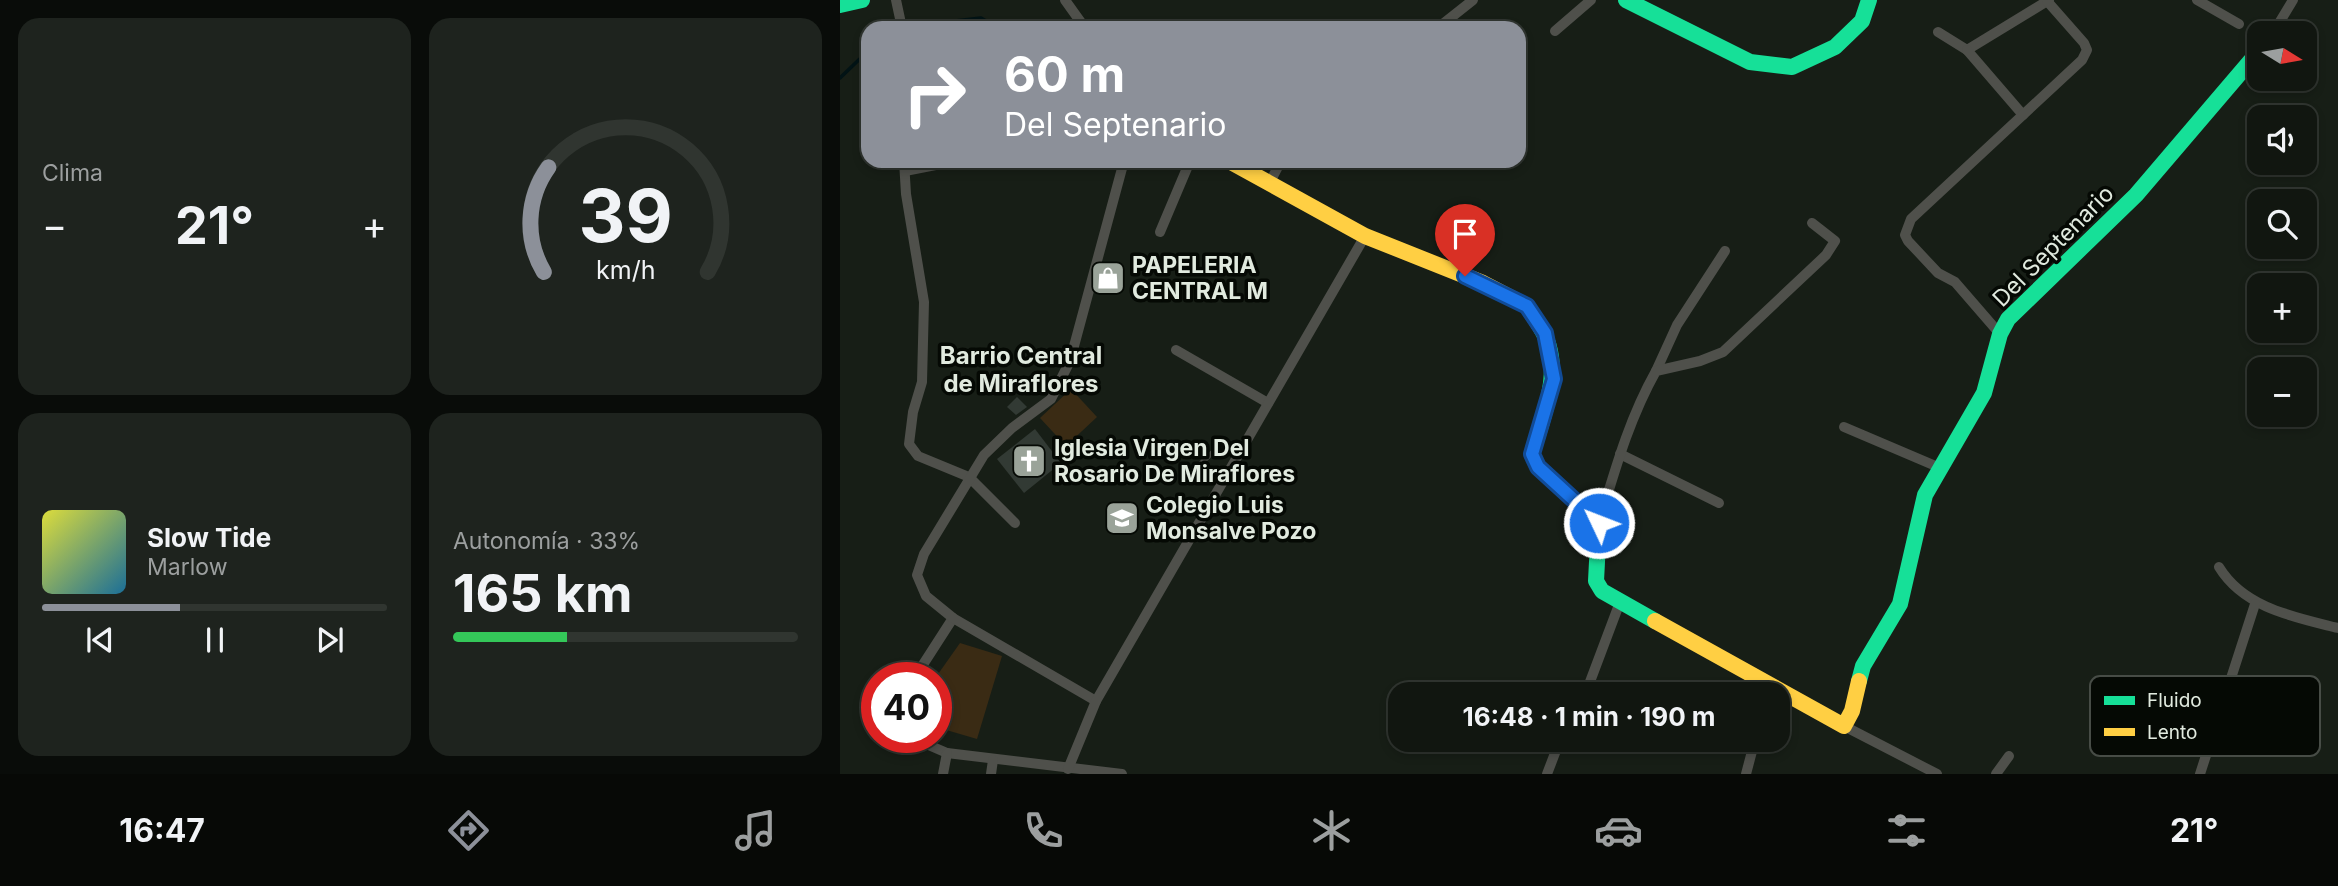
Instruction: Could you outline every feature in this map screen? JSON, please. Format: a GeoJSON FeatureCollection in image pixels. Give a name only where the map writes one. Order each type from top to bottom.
{"type":"FeatureCollection","features":[{"type":"Feature","properties":{"kind":"street"},"geometry":{"type":"LineString","coordinates":[[840,5],[862,0]]}},
{"type":"Feature","properties":{"kind":"street"},"geometry":{"type":"LineString","coordinates":[[895,0],[900,21]]}},
{"type":"Feature","properties":{"kind":"street"},"geometry":{"type":"LineString","coordinates":[[1065,0],[1079,21]]}},
{"type":"Feature","properties":{"kind":"street"},"geometry":{"type":"LineString","coordinates":[[1447,21],[1473,0]]}},
{"type":"Feature","properties":{"kind":"street"},"geometry":{"type":"LineString","coordinates":[[1556,31],[1591,0]]}},
{"type":"Feature","properties":{"kind":"street"},"geometry":{"type":"LineString","coordinates":[[1626,0],[1750,62],[1792,66],[1835,47],[1861,21],[1869,0]]}},
{"type":"Feature","properties":{"kind":"street"},"geometry":{"type":"LineString","coordinates":[[1966,50],[2048,0],[2087,50],[2082,60],[1911,219],[1905,235],[1923,259],[1955,282],[2000,334]]}},
{"type":"Feature","properties":{"kind":"street"},"geometry":{"type":"LineString","coordinates":[[2197,0],[2239,24]]}},
{"type":"Feature","properties":{"kind":"street"},"geometry":{"type":"LineString","coordinates":[[2280,21],[2293,0]]}},
{"type":"Feature","properties":{"kind":"street"},"geometry":{"type":"LineString","coordinates":[[1938,32],[1966,50],[2023,115]]}},
{"type":"Feature","properties":{"kind":"street","name":"Del Septenario"},"geometry":{"type":"LineString","coordinates":[[1844,726],[1852,711],[1863,666],[1900,604],[1925,495],[1938,467],[1984,393],[2000,334],[2021,304],[2136,195],[2247,65]]}},
{"type":"Feature","properties":{"kind":"street"},"geometry":{"type":"LineString","coordinates":[[904,168],[924,302],[922,383],[913,412],[909,443],[918,456],[969,477],[1015,523]]}},
{"type":"Feature","properties":{"kind":"street"},"geometry":{"type":"LineString","coordinates":[[1096,701],[953,618],[926,596],[917,575],[924,554],[984,455],[1051,399],[1070,361],[1122,168]]}},
{"type":"Feature","properties":{"kind":"street"},"geometry":{"type":"LineString","coordinates":[[1160,232],[1187,168]]}},
{"type":"Feature","properties":{"kind":"street"},"geometry":{"type":"LineString","coordinates":[[1240,168],[1365,236],[1483,283],[1527,306],[1545,333],[1554,379],[1532,454],[1538,467],[1599,523]]}},
{"type":"Feature","properties":{"kind":"street"},"geometry":{"type":"LineString","coordinates":[[1269,184],[1277,168]]}},
{"type":"Feature","properties":{"kind":"street"},"geometry":{"type":"LineString","coordinates":[[1656,371],[1700,361],[1723,352],[1826,255],[1835,241],[1812,223]]}},
{"type":"Feature","properties":{"kind":"street"},"geometry":{"type":"LineString","coordinates":[[1069,769],[1096,701],[1365,236]]}},
{"type":"Feature","properties":{"kind":"street"},"geometry":{"type":"LineString","coordinates":[[1725,251],[1677,325],[1640,399],[1599,523],[1596,581],[1602,591],[1755,682]]}},
{"type":"Feature","properties":{"kind":"street"},"geometry":{"type":"LineString","coordinates":[[1176,350],[1268,403]]}},
{"type":"Feature","properties":{"kind":"street"},"geometry":{"type":"LineString","coordinates":[[1844,427],[1938,467]]}},
{"type":"Feature","properties":{"kind":"street"},"geometry":{"type":"LineString","coordinates":[[1620,454],[1719,503]]}},
{"type":"Feature","properties":{"kind":"street"},"geometry":{"type":"LineString","coordinates":[[2219,567],[2241,594],[2255,604],[2338,628]]}},
{"type":"Feature","properties":{"kind":"street"},"geometry":{"type":"LineString","coordinates":[[1590,682],[1620,602]]}},
{"type":"Feature","properties":{"kind":"street"},"geometry":{"type":"LineString","coordinates":[[2232,676],[2255,604]]}},
{"type":"Feature","properties":{"kind":"street"},"geometry":{"type":"LineString","coordinates":[[925,662],[953,618]]}},
{"type":"Feature","properties":{"kind":"street"},"geometry":{"type":"LineString","coordinates":[[1790,700],[1937,774]]}},
{"type":"Feature","properties":{"kind":"street"},"geometry":{"type":"LineString","coordinates":[[1547,774],[1555,752]]}},
{"type":"Feature","properties":{"kind":"street"},"geometry":{"type":"LineString","coordinates":[[1746,774],[1752,752]]}},
{"type":"Feature","properties":{"kind":"street"},"geometry":{"type":"LineString","coordinates":[[943,774],[947,753],[1122,774]]}},
{"type":"Feature","properties":{"kind":"street"},"geometry":{"type":"LineString","coordinates":[[1996,774],[2009,755]]}},
{"type":"Feature","properties":{"kind":"street"},"geometry":{"type":"LineString","coordinates":[[2200,774],[2206,756]]}},
{"type":"Feature","properties":{"kind":"street"},"geometry":{"type":"LineString","coordinates":[[991,774],[993,760]]}},
{"type":"Feature","properties":{"kind":"lane"},"geometry":{"type":"LineString","coordinates":[[1197,467],[1213,452],[1240,453]]}},
{"type":"Feature","properties":{"kind":"shaded area"},"geometry":{"type":"Polygon","coordinates":[[[1071,389],[1097,417],[1066,446],[1040,418],[1071,389]]]}},
{"type":"Feature","properties":{"kind":"shaded area"},"geometry":{"type":"Polygon","coordinates":[[[960,643],[1002,656],[977,739],[952,732],[952,662],[947,662],[960,643]]]}},
{"type":"Feature","properties":{"kind":"building"},"geometry":{"type":"Polygon","coordinates":[[[1017,397],[1027,407],[1016,415],[1007,407],[1017,397]]]}},
{"type":"Feature","properties":{"kind":"building","name":"Iglesia Virgen Del Rosario De Miraflores"},"geometry":{"type":"Polygon","coordinates":[[[1035,429],[1061,463],[1024,493],[997,459],[1035,429]]]}},
{"type":"Feature","properties":{"kind":"waterway"},"geometry":{"type":"LineString","coordinates":[[955,21],[981,18],[986,21]]}},
{"type":"Feature","properties":{"kind":"waterway"},"geometry":{"type":"LineString","coordinates":[[840,78],[861,58]]}},
{"type":"Feature","properties":{"kind":"traffic: fast"},"geometry":{"type":"LineString","coordinates":[[840,5],[862,0]]}},
{"type":"Feature","properties":{"kind":"traffic: fast"},"geometry":{"type":"LineString","coordinates":[[1626,0],[1750,62],[1792,67],[1835,47],[1862,21],[1869,0]]}},
{"type":"Feature","properties":{"kind":"traffic: fast"},"geometry":{"type":"LineString","coordinates":[[1859,681],[1863,666],[1900,604],[1925,495],[1984,393],[2000,334],[2008,319],[2136,195],[2247,65]]}},
{"type":"Feature","properties":{"kind":"traffic: fast"},"geometry":{"type":"LineString","coordinates":[[1539,325],[1547,340],[1552,373],[1547,406],[1532,454],[1538,467],[1599,523],[1596,581],[1602,591],[1655,621]]}},
{"type":"Feature","properties":{"kind":"traffic: slow"},"geometry":{"type":"LineString","coordinates":[[1242,168],[1365,236],[1483,283],[1527,306],[1539,325]]}},
{"type":"Feature","properties":{"kind":"traffic: slow"},"geometry":{"type":"LineString","coordinates":[[1655,621],[1844,726],[1852,711],[1859,681]]}},
{"type":"Feature","properties":{"kind":"place","name":"PAPELERIA CENTRAL M"},"geometry":{"type":"Point","coordinates":[1108,278]}},
{"type":"Feature","properties":{"kind":"place","name":"Iglesia Virgen Del Rosario De Miraflores"},"geometry":{"type":"Point","coordinates":[1029,461]}},
{"type":"Feature","properties":{"kind":"place","name":"Colegio Luis Monsalve Pozo"},"geometry":{"type":"Point","coordinates":[1122,518]}},
{"type":"Feature","properties":{"kind":"district","name":"Barrio Central de Miraflores"},"geometry":{"type":"Point","coordinates":[1021,369]}},
{"type":"Feature","properties":{"kind":"route"},"geometry":{"type":"LineString","coordinates":[[1465,276],[1527,306],[1545,333],[1554,379],[1532,454],[1538,467],[1599,523]]}}]}
